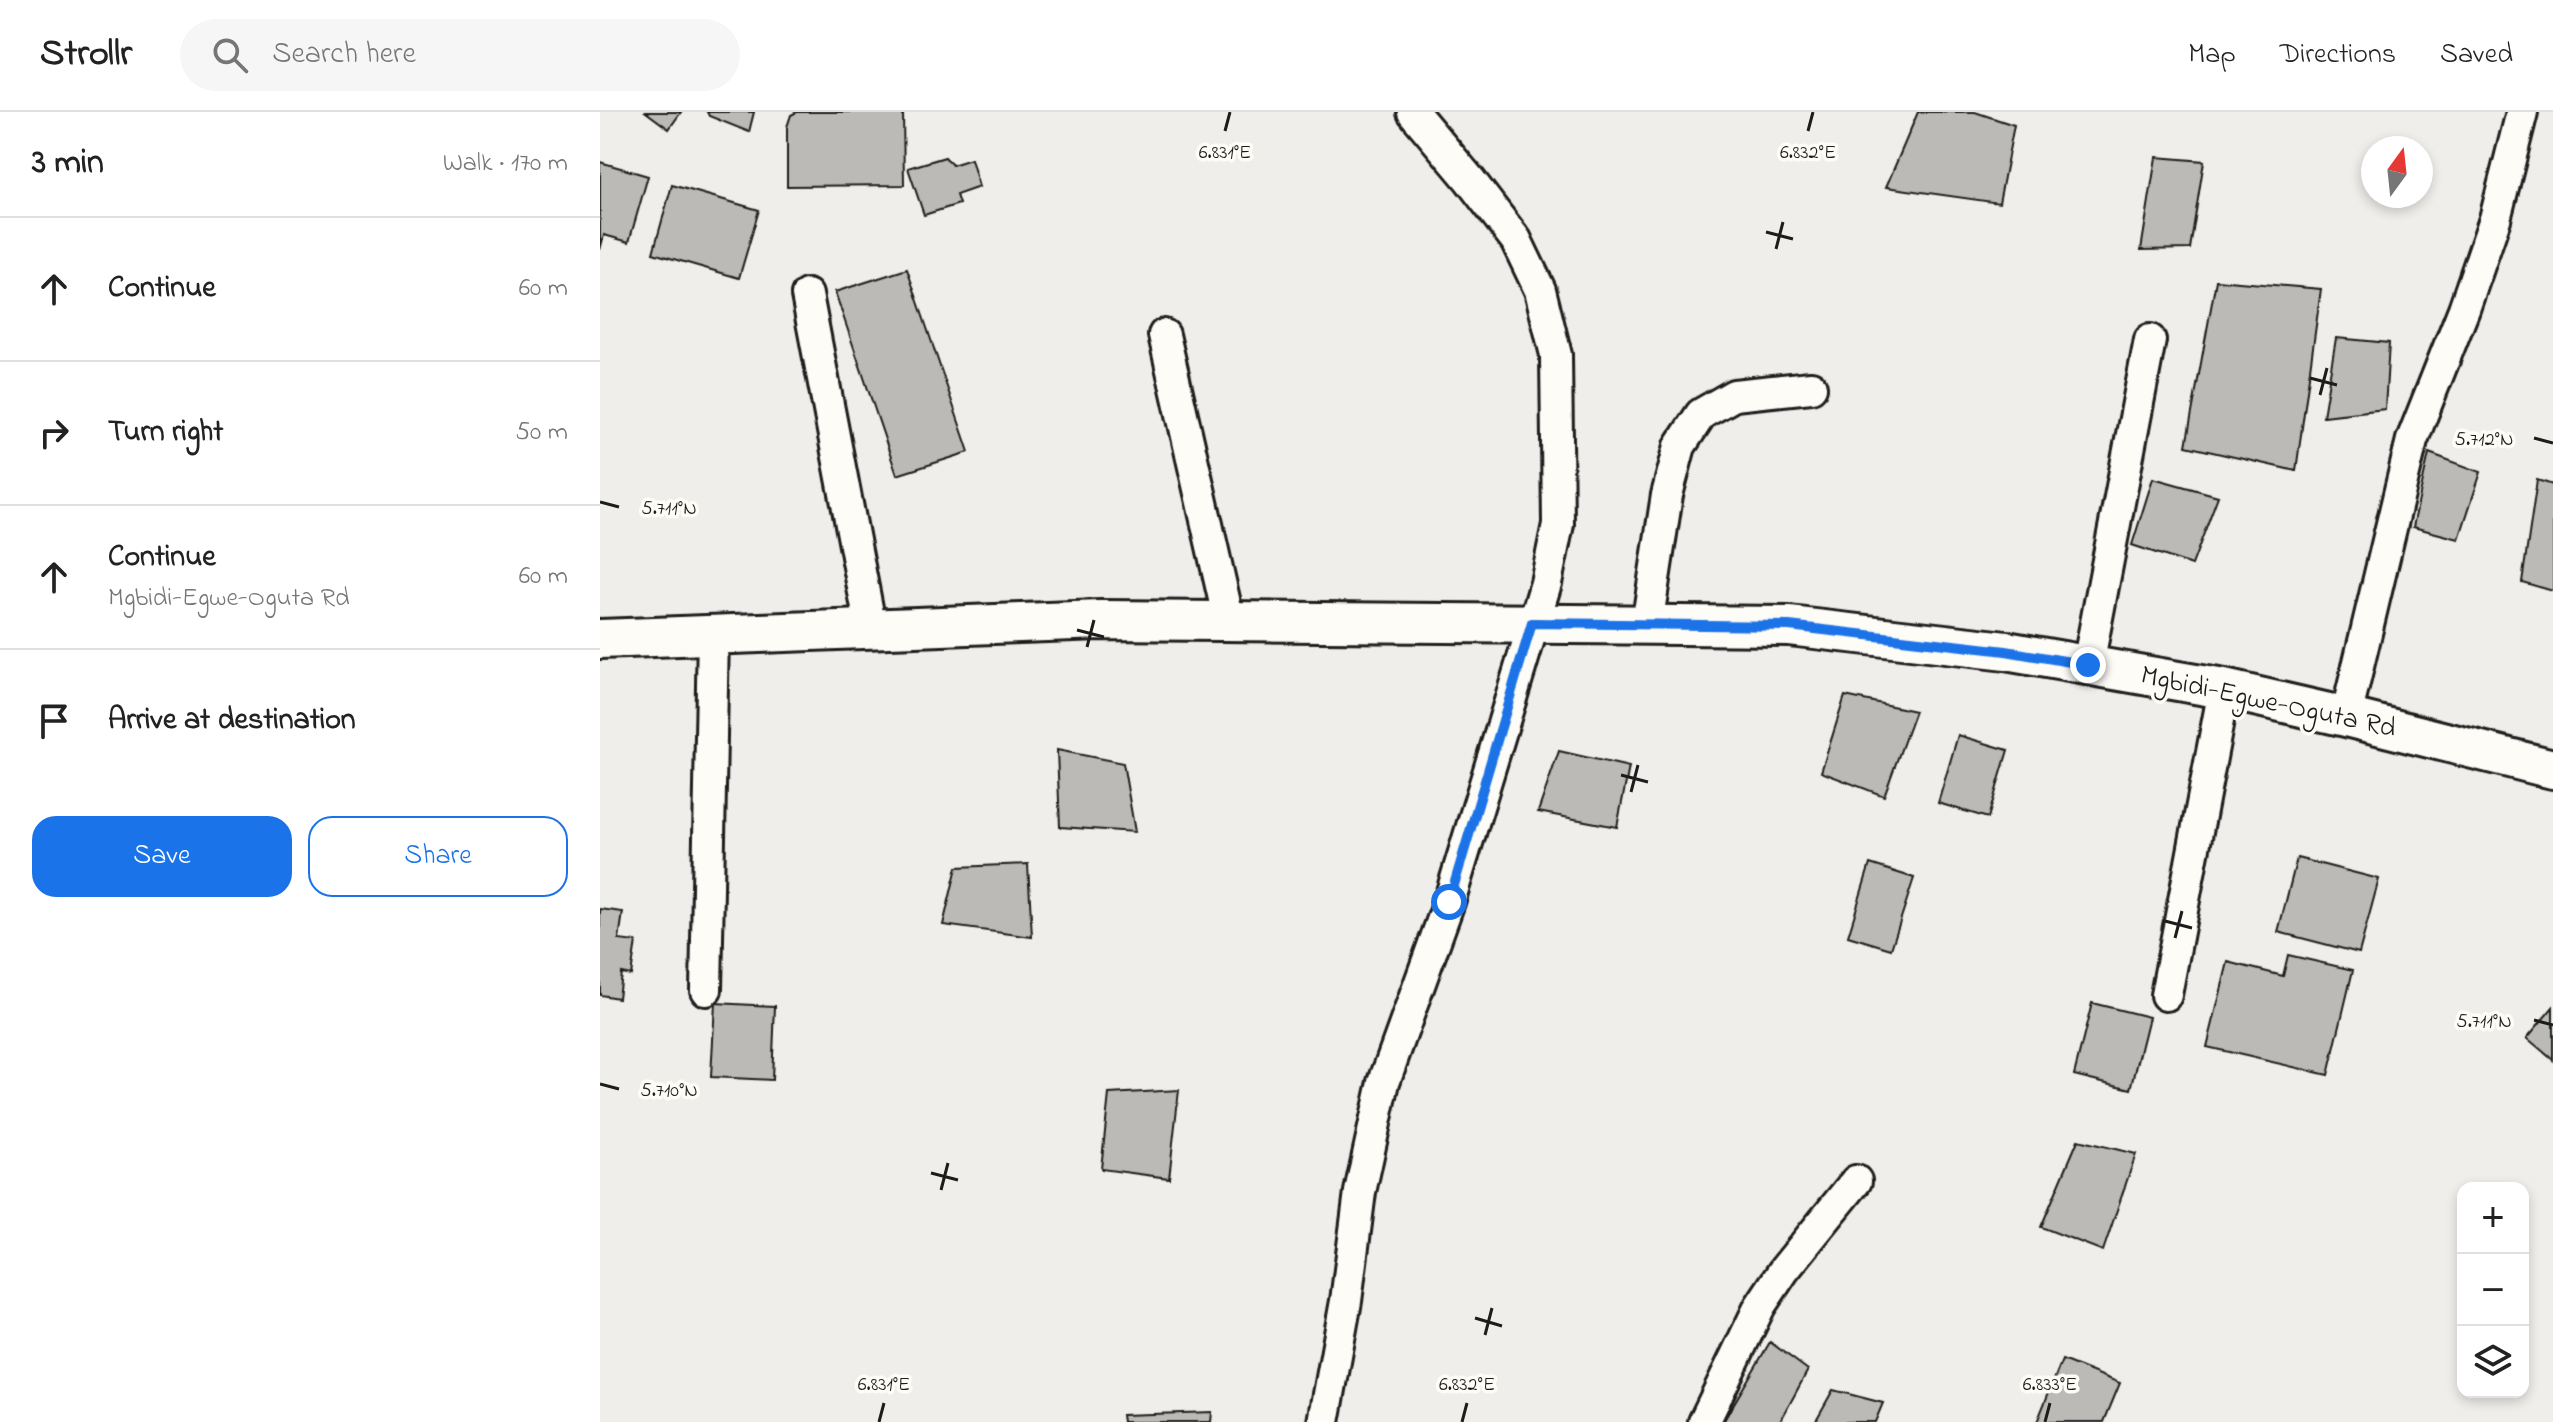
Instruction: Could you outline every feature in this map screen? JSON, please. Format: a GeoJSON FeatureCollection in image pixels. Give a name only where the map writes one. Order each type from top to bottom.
{"type":"FeatureCollection","features":[{"type":"Feature","properties":{"kind":"street"},"geometry":{"type":"LineString","coordinates":[[1324,1422],[1346,1301],[1360,1192],[1384,1082],[1449,902],[1546,583],[1558,524],[1556,355],[1540,290],[1516,240],[1413,112]]}},
{"type":"Feature","properties":{"kind":"street"},"geometry":{"type":"LineString","coordinates":[[2346,717],[2412,440],[2464,309],[2495,219],[2522,112]]}},
{"type":"Feature","properties":{"kind":"street"},"geometry":{"type":"LineString","coordinates":[[807,295],[871,629]]}},
{"type":"Feature","properties":{"kind":"street"},"geometry":{"type":"LineString","coordinates":[[1164,335],[1229,621]]}},
{"type":"Feature","properties":{"kind":"street"},"geometry":{"type":"LineString","coordinates":[[2088,665],[2150,340]]}},
{"type":"Feature","properties":{"kind":"street"},"geometry":{"type":"LineString","coordinates":[[1647,625],[1667,495],[1680,446],[1701,414],[1734,395],[1811,387]]}},
{"type":"Feature","properties":{"kind":"street","name":"Mgbidi-Egwe-Oguta Rd"},"geometry":{"type":"LineString","coordinates":[[600,639],[1101,620],[1789,626],[2006,651],[2224,689],[2553,769]]}},
{"type":"Feature","properties":{"kind":"street"},"geometry":{"type":"LineString","coordinates":[[706,990],[713,635]]}},
{"type":"Feature","properties":{"kind":"street"},"geometry":{"type":"LineString","coordinates":[[2166,995],[2224,689]]}},
{"type":"Feature","properties":{"kind":"street"},"geometry":{"type":"LineString","coordinates":[[1704,1422],[1760,1306],[1784,1270],[1856,1181]]}},
{"type":"Feature","properties":{"kind":"building"},"geometry":{"type":"Polygon","coordinates":[[[646,112],[681,112],[669,129],[646,112]]]}},
{"type":"Feature","properties":{"kind":"building"},"geometry":{"type":"Polygon","coordinates":[[[707,112],[754,112],[749,132],[709,116],[707,112]]]}},
{"type":"Feature","properties":{"kind":"building"},"geometry":{"type":"Polygon","coordinates":[[[797,112],[903,112],[904,185],[787,186],[787,127],[791,115],[797,112]]]}},
{"type":"Feature","properties":{"kind":"building"},"geometry":{"type":"Polygon","coordinates":[[[1918,112],[1975,112],[2014,125],[1999,203],[1886,187],[1918,112]]]}},
{"type":"Feature","properties":{"kind":"building"},"geometry":{"type":"Polygon","coordinates":[[[945,157],[952,165],[971,159],[979,187],[956,195],[959,204],[924,215],[908,168],[945,157]]]}},
{"type":"Feature","properties":{"kind":"building"},"geometry":{"type":"Polygon","coordinates":[[[2156,157],[2204,161],[2190,249],[2141,250],[2156,157]]]}},
{"type":"Feature","properties":{"kind":"building"},"geometry":{"type":"Polygon","coordinates":[[[600,162],[648,176],[629,242],[604,235],[600,250],[600,162]]]}},
{"type":"Feature","properties":{"kind":"building"},"geometry":{"type":"Polygon","coordinates":[[[672,185],[759,210],[739,278],[653,253],[672,185]]]}},
{"type":"Feature","properties":{"kind":"building"},"geometry":{"type":"Polygon","coordinates":[[[907,269],[969,452],[897,475],[835,292],[907,269]]]}},
{"type":"Feature","properties":{"kind":"building"},"geometry":{"type":"Polygon","coordinates":[[[2216,280],[2321,289],[2296,471],[2186,446],[2216,280]]]}},
{"type":"Feature","properties":{"kind":"building"},"geometry":{"type":"Polygon","coordinates":[[[2336,338],[2389,343],[2385,409],[2323,416],[2336,338]]]}},
{"type":"Feature","properties":{"kind":"building"},"geometry":{"type":"Polygon","coordinates":[[[2429,453],[2481,472],[2459,539],[2413,527],[2429,453]]]}},
{"type":"Feature","properties":{"kind":"building"},"geometry":{"type":"Polygon","coordinates":[[[2153,478],[2218,496],[2192,565],[2132,545],[2153,478]]]}},
{"type":"Feature","properties":{"kind":"building"},"geometry":{"type":"Polygon","coordinates":[[[2537,480],[2553,485],[2553,591],[2522,582],[2537,480]]]}},
{"type":"Feature","properties":{"kind":"building"},"geometry":{"type":"Polygon","coordinates":[[[1845,696],[1915,711],[1884,796],[1821,772],[1845,696]]]}},
{"type":"Feature","properties":{"kind":"building"},"geometry":{"type":"Polygon","coordinates":[[[1958,735],[2008,750],[1988,818],[1938,803],[1958,735]]]}},
{"type":"Feature","properties":{"kind":"building"},"geometry":{"type":"Polygon","coordinates":[[[1057,750],[1123,763],[1135,832],[1060,827],[1057,750]]]}},
{"type":"Feature","properties":{"kind":"building"},"geometry":{"type":"Polygon","coordinates":[[[1559,751],[1629,767],[1617,827],[1538,812],[1559,751]]]}},
{"type":"Feature","properties":{"kind":"building"},"geometry":{"type":"Polygon","coordinates":[[[2297,858],[2379,879],[2359,953],[2278,932],[2297,858]]]}},
{"type":"Feature","properties":{"kind":"building"},"geometry":{"type":"Polygon","coordinates":[[[1028,864],[1032,937],[943,925],[957,867],[1028,864]]]}},
{"type":"Feature","properties":{"kind":"building"},"geometry":{"type":"Polygon","coordinates":[[[1870,864],[1914,878],[1891,949],[1848,936],[1870,864]]]}},
{"type":"Feature","properties":{"kind":"building"},"geometry":{"type":"Polygon","coordinates":[[[600,909],[623,912],[619,940],[636,942],[631,975],[621,973],[618,998],[600,995],[600,909]]]}},
{"type":"Feature","properties":{"kind":"building"},"geometry":{"type":"Polygon","coordinates":[[[2288,955],[2353,970],[2328,1075],[2207,1047],[2228,962],[2283,976],[2288,955]]]}},
{"type":"Feature","properties":{"kind":"building"},"geometry":{"type":"Polygon","coordinates":[[[715,1003],[775,1006],[772,1080],[711,1077],[715,1003]]]}},
{"type":"Feature","properties":{"kind":"building"},"geometry":{"type":"Polygon","coordinates":[[[2092,1003],[2149,1017],[2131,1089],[2074,1075],[2092,1003]]]}},
{"type":"Feature","properties":{"kind":"building"},"geometry":{"type":"Polygon","coordinates":[[[2553,1007],[2553,1060],[2527,1038],[2553,1007]]]}},
{"type":"Feature","properties":{"kind":"building"},"geometry":{"type":"Polygon","coordinates":[[[1179,1090],[1169,1178],[1101,1169],[1109,1094],[1179,1090]]]}},
{"type":"Feature","properties":{"kind":"building"},"geometry":{"type":"Polygon","coordinates":[[[2078,1140],[2136,1154],[2103,1251],[2041,1227],[2078,1140]]]}},
{"type":"Feature","properties":{"kind":"building"},"geometry":{"type":"Polygon","coordinates":[[[1770,1342],[1808,1370],[1780,1422],[1723,1422],[1770,1342]]]}},
{"type":"Feature","properties":{"kind":"building"},"geometry":{"type":"Polygon","coordinates":[[[2062,1360],[2120,1383],[2104,1422],[2037,1422],[2062,1360]]]}},
{"type":"Feature","properties":{"kind":"building"},"geometry":{"type":"Polygon","coordinates":[[[1833,1390],[1883,1403],[1875,1422],[1815,1422],[1833,1390]]]}},
{"type":"Feature","properties":{"kind":"building"},"geometry":{"type":"Polygon","coordinates":[[[1212,1412],[1211,1422],[1123,1422],[1122,1415],[1212,1412]]]}},
{"type":"Feature","properties":{"kind":"route"},"geometry":{"type":"LineString","coordinates":[[1449,902],[1532,623],[1789,626],[2006,651],[2088,665]]}}]}
